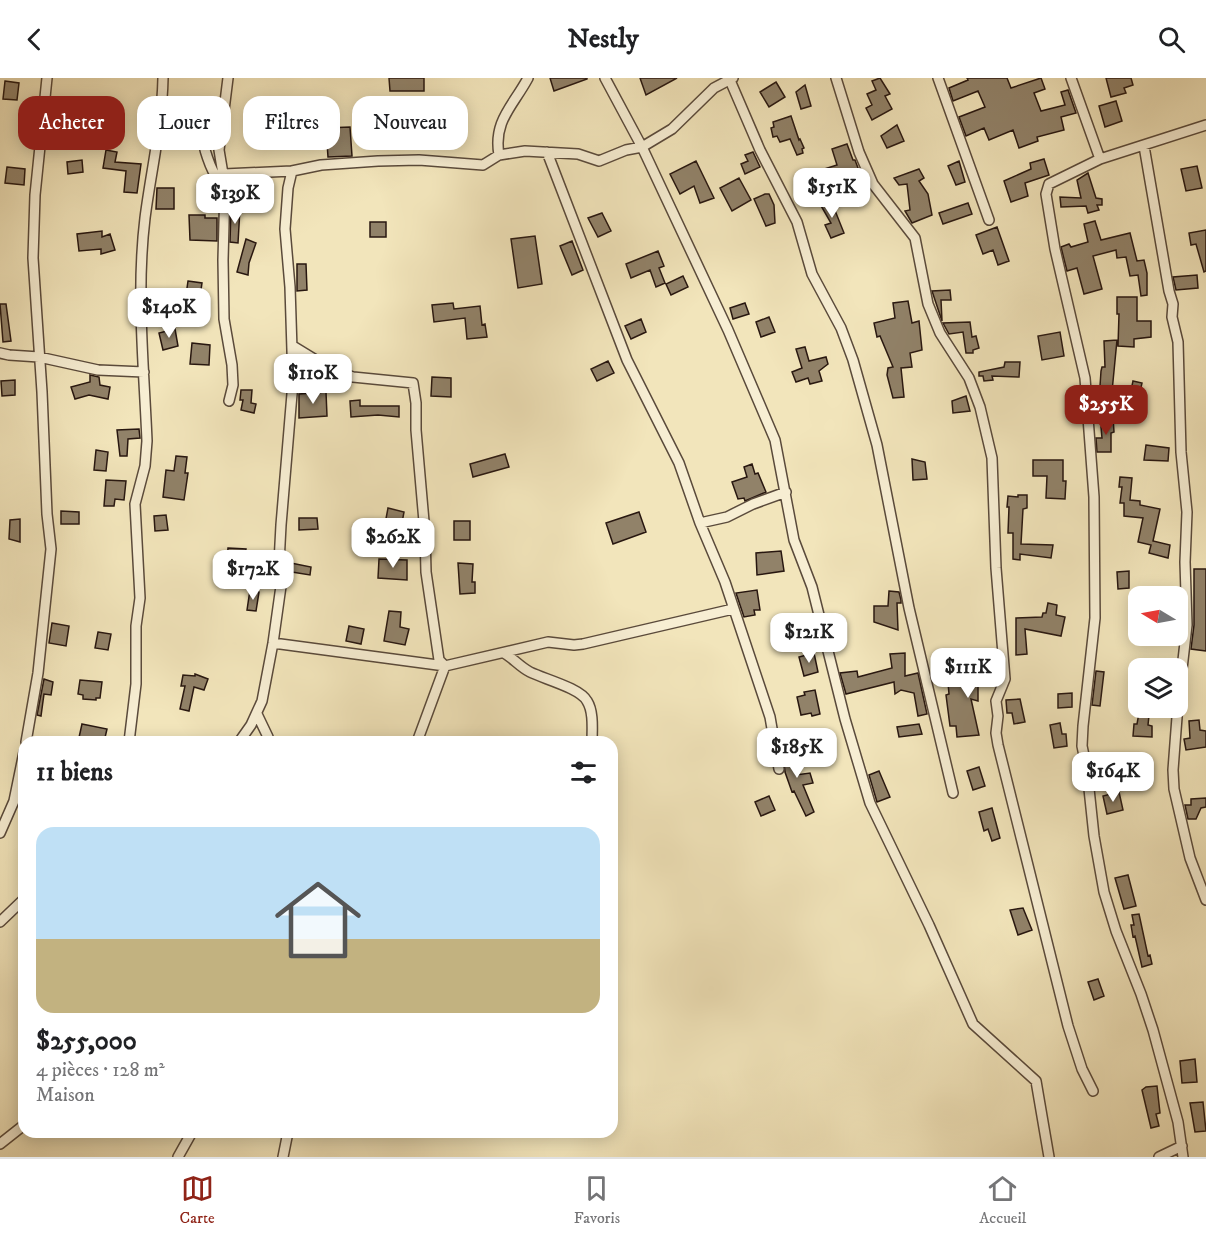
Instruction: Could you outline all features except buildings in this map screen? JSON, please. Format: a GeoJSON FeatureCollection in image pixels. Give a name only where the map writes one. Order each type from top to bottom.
{"type":"FeatureCollection","features":[{"type":"Feature","properties":{"kind":"street"},"geometry":{"type":"LineString","coordinates":[[27,736],[38,673],[51,549],[46,514],[33,232],[47,78]]}},
{"type":"Feature","properties":{"kind":"street"},"geometry":{"type":"LineString","coordinates":[[130,736],[136,684],[135,626],[140,606],[135,504],[145,466],[147,441],[141,276],[145,218],[162,113],[163,78]]}},
{"type":"Feature","properties":{"kind":"street"},"geometry":{"type":"LineString","coordinates":[[228,78],[219,150],[224,174],[224,319],[232,365],[229,401]]}},
{"type":"Feature","properties":{"kind":"street"},"geometry":{"type":"LineString","coordinates":[[499,155],[496,140],[500,126],[528,78]]}},
{"type":"Feature","properties":{"kind":"street"},"geometry":{"type":"LineString","coordinates":[[605,78],[642,147],[728,330],[771,428],[786,492],[794,540],[812,587],[845,719],[870,803],[929,925],[973,1024],[1036,1081],[1049,1157]]}},
{"type":"Feature","properties":{"kind":"street"},"geometry":{"type":"LineString","coordinates":[[206,150],[211,171],[218,180],[224,174],[292,171],[340,163],[419,160],[483,165],[499,155],[525,151],[578,154],[599,161],[626,150],[642,147],[672,129],[703,98],[730,78],[760,150],[797,222],[812,274],[841,328],[853,360],[877,445],[909,608],[953,793]]}},
{"type":"Feature","properties":{"kind":"street"},"geometry":{"type":"LineString","coordinates":[[836,78],[859,152],[873,184],[915,238],[928,304],[940,333],[969,378],[982,417],[992,458],[996,568],[1005,679],[996,701],[998,716],[996,733],[1068,1026],[1082,1069],[1093,1091]]}},
{"type":"Feature","properties":{"kind":"street"},"geometry":{"type":"LineString","coordinates":[[938,78],[989,220]]}},
{"type":"Feature","properties":{"kind":"street"},"geometry":{"type":"LineString","coordinates":[[1071,78],[1100,159]]}},
{"type":"Feature","properties":{"kind":"street"},"geometry":{"type":"LineString","coordinates":[[1183,1157],[1178,1122],[1153,1030],[1104,892],[1094,836],[1082,746],[1095,618],[1094,497],[1084,378],[1054,249],[1046,194],[1049,184],[1100,159],[1206,124]]}},
{"type":"Feature","properties":{"kind":"street"},"geometry":{"type":"LineString","coordinates":[[1144,146],[1178,342],[1181,452],[1187,512],[1185,562],[1187,626],[1178,704],[1173,770],[1174,789],[1190,858],[1206,900]]}},
{"type":"Feature","properties":{"kind":"street"},"geometry":{"type":"LineString","coordinates":[[547,152],[627,360],[679,463],[724,582],[770,717],[779,769]]}},
{"type":"Feature","properties":{"kind":"street"},"geometry":{"type":"LineString","coordinates":[[243,736],[257,714],[262,701],[281,586],[280,525],[291,407],[292,346],[285,229],[288,188],[292,171]]}},
{"type":"Feature","properties":{"kind":"street"},"geometry":{"type":"LineString","coordinates":[[292,346],[329,369],[353,377],[413,384],[426,572],[439,660],[445,666]]}},
{"type":"Feature","properties":{"kind":"street"},"geometry":{"type":"LineString","coordinates":[[0,353],[9,356],[39,357],[88,369],[144,372]]}},
{"type":"Feature","properties":{"kind":"street"},"geometry":{"type":"LineString","coordinates":[[700,523],[727,517],[753,504],[786,492]]}},
{"type":"Feature","properties":{"kind":"street"},"geometry":{"type":"LineString","coordinates":[[273,644],[445,666],[548,642],[583,644],[733,609]]}},
{"type":"Feature","properties":{"kind":"street"},"geometry":{"type":"LineString","coordinates":[[504,653],[527,671],[572,690],[586,699],[590,710],[592,736]]}},
{"type":"Feature","properties":{"kind":"street"},"geometry":{"type":"LineString","coordinates":[[419,736],[445,666]]}},
{"type":"Feature","properties":{"kind":"street"},"geometry":{"type":"LineString","coordinates":[[257,714],[267,736]]}},
{"type":"Feature","properties":{"kind":"street"},"geometry":{"type":"LineString","coordinates":[[0,833],[14,801],[18,781]]}},
{"type":"Feature","properties":{"kind":"street"},"geometry":{"type":"LineString","coordinates":[[0,922],[18,904]]}},
{"type":"Feature","properties":{"kind":"street"},"geometry":{"type":"LineString","coordinates":[[0,1144],[18,1130]]}},
{"type":"Feature","properties":{"kind":"street"},"geometry":{"type":"LineString","coordinates":[[178,1157],[189,1138]]}},
{"type":"Feature","properties":{"kind":"street"},"geometry":{"type":"LineString","coordinates":[[283,1157],[287,1138]]}},
{"type":"Feature","properties":{"kind":"street"},"geometry":{"type":"LineString","coordinates":[[1159,1157],[1182,1146]]}}]}
